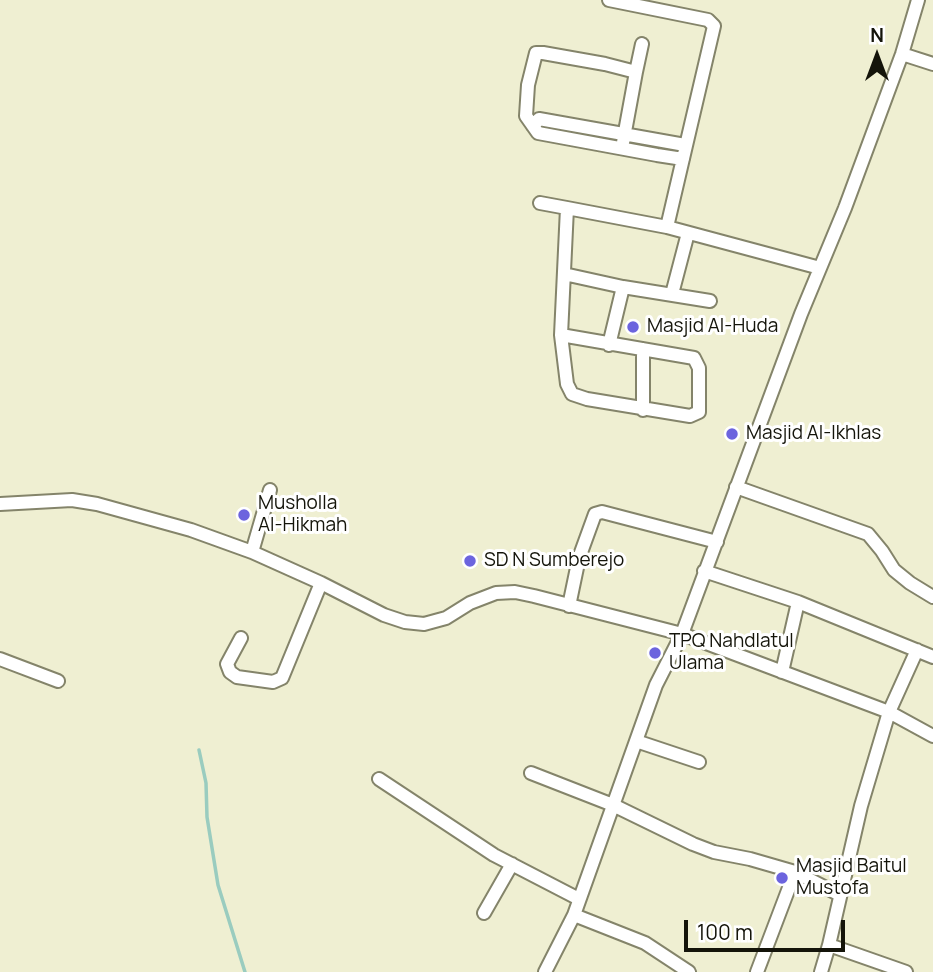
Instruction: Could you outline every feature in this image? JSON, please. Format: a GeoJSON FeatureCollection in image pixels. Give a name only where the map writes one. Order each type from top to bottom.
{"type":"FeatureCollection","features":[{"type":"Feature","properties":{"kind":"street"},"geometry":{"type":"LineString","coordinates":[[608,0],[652,4],[708,20],[714,26],[667,227]]}},
{"type":"Feature","properties":{"kind":"street"},"geometry":{"type":"LineString","coordinates":[[545,972],[574,915],[656,685],[682,634],[845,208],[902,54],[918,0]]}},
{"type":"Feature","properties":{"kind":"street"},"geometry":{"type":"LineString","coordinates":[[622,148],[642,44]]}},
{"type":"Feature","properties":{"kind":"street"},"geometry":{"type":"LineString","coordinates":[[636,72],[570,57],[536,53],[528,85],[526,116],[538,133],[684,159]]}},
{"type":"Feature","properties":{"kind":"street"},"geometry":{"type":"LineString","coordinates":[[902,54],[933,64]]}},
{"type":"Feature","properties":{"kind":"street"},"geometry":{"type":"LineString","coordinates":[[533,125],[539,119],[685,145]]}},
{"type":"Feature","properties":{"kind":"street"},"geometry":{"type":"LineString","coordinates":[[540,203],[667,227],[820,268]]}},
{"type":"Feature","properties":{"kind":"street"},"geometry":{"type":"LineString","coordinates":[[561,335],[691,357],[698,362],[700,409],[690,416],[643,410],[587,399],[568,390],[561,335],[567,208]]}},
{"type":"Feature","properties":{"kind":"street"},"geometry":{"type":"LineString","coordinates":[[672,294],[688,233]]}},
{"type":"Feature","properties":{"kind":"street"},"geometry":{"type":"LineString","coordinates":[[564,274],[710,301]]}},
{"type":"Feature","properties":{"kind":"street"},"geometry":{"type":"LineString","coordinates":[[609,345],[623,287]]}},
{"type":"Feature","properties":{"kind":"street"},"geometry":{"type":"LineString","coordinates":[[643,349],[643,410]]}},
{"type":"Feature","properties":{"kind":"street"},"geometry":{"type":"LineString","coordinates":[[736,487],[868,534],[894,570],[933,597]]}},
{"type":"Feature","properties":{"kind":"street"},"geometry":{"type":"LineString","coordinates":[[252,552],[270,490]]}},
{"type":"Feature","properties":{"kind":"street"},"geometry":{"type":"LineString","coordinates":[[0,504],[72,500],[97,504],[191,530],[252,552],[384,615],[405,622],[424,624],[446,618],[483,597],[515,592],[682,634],[889,712],[933,736]]}},
{"type":"Feature","properties":{"kind":"street"},"geometry":{"type":"LineString","coordinates":[[569,606],[579,558],[595,514],[602,512],[717,542]]}},
{"type":"Feature","properties":{"kind":"street"},"geometry":{"type":"LineString","coordinates":[[704,571],[798,602],[933,657]]}},
{"type":"Feature","properties":{"kind":"street"},"geometry":{"type":"LineString","coordinates":[[241,638],[227,664],[230,671],[237,677],[261,681],[273,682],[282,678],[321,583]]}},
{"type":"Feature","properties":{"kind":"street"},"geometry":{"type":"LineString","coordinates":[[782,672],[798,602]]}},
{"type":"Feature","properties":{"kind":"street"},"geometry":{"type":"LineString","coordinates":[[821,972],[861,806],[889,712],[916,650]]}},
{"type":"Feature","properties":{"kind":"street"},"geometry":{"type":"LineString","coordinates":[[0,659],[58,681]]}},
{"type":"Feature","properties":{"kind":"street"},"geometry":{"type":"LineString","coordinates":[[636,741],[699,761]]}},
{"type":"Feature","properties":{"kind":"street"},"geometry":{"type":"LineString","coordinates":[[531,774],[613,805],[692,844],[795,872],[840,895]]}},
{"type":"Feature","properties":{"kind":"street"},"geometry":{"type":"LineString","coordinates":[[379,779],[494,855],[579,899]]}},
{"type":"Feature","properties":{"kind":"street"},"geometry":{"type":"LineString","coordinates":[[484,913],[512,864]]}},
{"type":"Feature","properties":{"kind":"street"},"geometry":{"type":"LineString","coordinates":[[757,972],[795,872]]}},
{"type":"Feature","properties":{"kind":"street"},"geometry":{"type":"LineString","coordinates":[[574,915],[645,943],[689,972]]}},
{"type":"Feature","properties":{"kind":"street"},"geometry":{"type":"LineString","coordinates":[[829,945],[906,972]]}},
{"type":"Feature","properties":{"kind":"waterway"},"geometry":{"type":"LineString","coordinates":[[199,750],[206,783],[207,817],[218,885],[245,972]]}},
{"type":"Feature","properties":{"kind":"place","name":"Masjid Al-Huda"},"geometry":{"type":"Point","coordinates":[633,327]}},
{"type":"Feature","properties":{"kind":"place","name":"Masjid Al-Ikhlas"},"geometry":{"type":"Point","coordinates":[732,434]}},
{"type":"Feature","properties":{"kind":"place","name":"Musholla Al-Hikmah"},"geometry":{"type":"Point","coordinates":[244,515]}},
{"type":"Feature","properties":{"kind":"place","name":"SD N Sumberejo"},"geometry":{"type":"Point","coordinates":[470,561]}},
{"type":"Feature","properties":{"kind":"place","name":"TPQ Nahdlatul Ulama"},"geometry":{"type":"Point","coordinates":[655,653]}},
{"type":"Feature","properties":{"kind":"place","name":"Masjid Baitul Mustofa"},"geometry":{"type":"Point","coordinates":[782,878]}}]}
